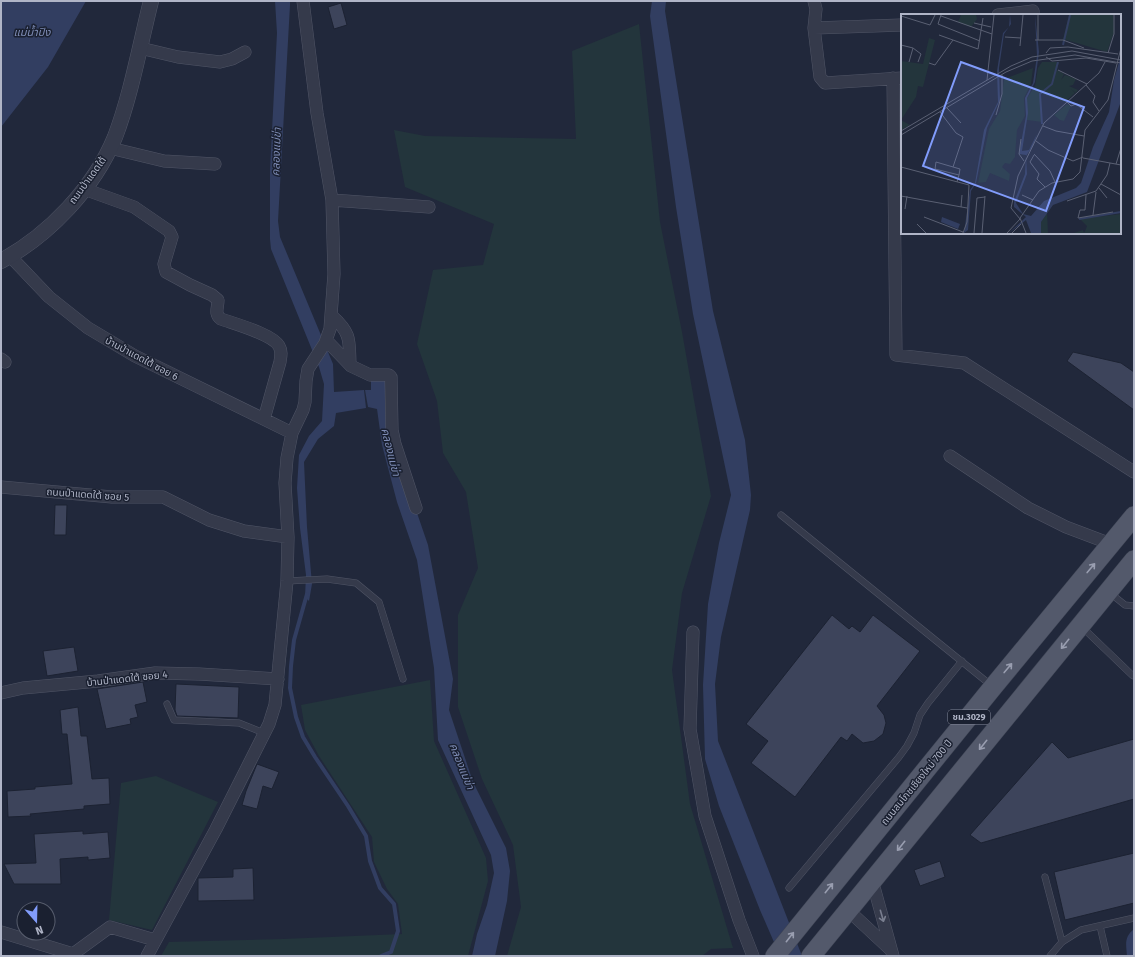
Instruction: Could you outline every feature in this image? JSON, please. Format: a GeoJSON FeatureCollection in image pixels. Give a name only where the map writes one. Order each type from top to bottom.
{"type":"FeatureCollection","features":[{"type":"Feature","properties":{"kind":"main road","name":"ถนนสมโภชเชียงใหม่ 700 ปี"},"geometry":{"type":"LineString","coordinates":[[775,956],[1134,516]]}},
{"type":"Feature","properties":{"kind":"main road","name":"ชม.3029"},"geometry":{"type":"LineString","coordinates":[[811,956],[1134,560]]}},
{"type":"Feature","properties":{"kind":"street","name":"ถนนป่าแดดใต้"},"geometry":{"type":"LineString","coordinates":[[5,259],[47,228],[84,189],[110,148],[122,116],[151,1]]}},
{"type":"Feature","properties":{"kind":"street"},"geometry":{"type":"LineString","coordinates":[[147,956],[216,829],[273,715],[278,679],[287,582],[288,537],[286,471],[289,444],[292,433],[303,410],[308,370],[326,342],[330,328],[334,274],[332,200],[317,112],[303,1]]}},
{"type":"Feature","properties":{"kind":"street"},"geometry":{"type":"LineString","coordinates":[[814,1],[816,9],[814,28],[820,77],[825,84],[898,78],[896,355],[964,363],[1134,472]]}},
{"type":"Feature","properties":{"kind":"street"},"geometry":{"type":"LineString","coordinates":[[1007,14],[1033,11],[1033,14]]}},
{"type":"Feature","properties":{"kind":"street"},"geometry":{"type":"LineString","coordinates":[[814,28],[901,26]]}},
{"type":"Feature","properties":{"kind":"street"},"geometry":{"type":"LineString","coordinates":[[140,48],[178,57],[220,62],[232,59],[245,52]]}},
{"type":"Feature","properties":{"kind":"street"},"geometry":{"type":"LineString","coordinates":[[110,148],[164,161],[215,164]]}},
{"type":"Feature","properties":{"kind":"street"},"geometry":{"type":"LineString","coordinates":[[84,189],[134,207],[170,231],[172,237],[164,264],[166,272],[212,295],[218,300],[216,313],[218,317],[266,336],[274,340],[280,347],[280,362],[264,419]]}},
{"type":"Feature","properties":{"kind":"street"},"geometry":{"type":"LineString","coordinates":[[332,200],[429,207]]}},
{"type":"Feature","properties":{"kind":"street","name":"บ้านป่าแดดใต้ ซอย 6"},"geometry":{"type":"LineString","coordinates":[[5,259],[88,328],[135,356],[292,433]]}},
{"type":"Feature","properties":{"kind":"street"},"geometry":{"type":"LineString","coordinates":[[332,316],[341,325],[350,341],[350,365]]}},
{"type":"Feature","properties":{"kind":"street"},"geometry":{"type":"LineString","coordinates":[[326,342],[350,365],[370,375],[389,375],[391,377],[392,430],[395,444],[416,508]]}},
{"type":"Feature","properties":{"kind":"street"},"geometry":{"type":"LineString","coordinates":[[950,456],[1028,508],[1066,527],[1111,544]]}},
{"type":"Feature","properties":{"kind":"street","name":"ถนนป่าแดดใต้ ซอย 5"},"geometry":{"type":"LineString","coordinates":[[1,488],[112,497],[163,497],[209,520],[244,531],[288,537]]}},
{"type":"Feature","properties":{"kind":"street"},"geometry":{"type":"LineString","coordinates":[[693,632],[690,729],[706,816],[739,920],[753,956]]}},
{"type":"Feature","properties":{"kind":"street","name":"บ้านป่าแดดใต้ ซอย 4"},"geometry":{"type":"LineString","coordinates":[[1,693],[23,688],[98,681],[155,673],[278,679]]}},
{"type":"Feature","properties":{"kind":"street"},"geometry":{"type":"LineString","coordinates":[[872,880],[893,954]]}},
{"type":"Feature","properties":{"kind":"street"},"geometry":{"type":"LineString","coordinates":[[848,910],[893,954]]}},
{"type":"Feature","properties":{"kind":"street"},"geometry":{"type":"LineString","coordinates":[[1,932],[73,954],[110,927],[155,940]]}},
{"type":"Feature","properties":{"kind":"lane"},"geometry":{"type":"LineString","coordinates":[[782,515],[993,687]]}},
{"type":"Feature","properties":{"kind":"lane"},"geometry":{"type":"LineString","coordinates":[[287,582],[326,579],[356,583],[379,602],[403,679]]}},
{"type":"Feature","properties":{"kind":"lane"},"geometry":{"type":"LineString","coordinates":[[1108,592],[1125,605],[1134,606]]}},
{"type":"Feature","properties":{"kind":"lane"},"geometry":{"type":"LineString","coordinates":[[1080,626],[1134,676]]}},
{"type":"Feature","properties":{"kind":"lane"},"geometry":{"type":"LineString","coordinates":[[789,888],[899,757],[907,746],[920,715],[962,661]]}},
{"type":"Feature","properties":{"kind":"lane"},"geometry":{"type":"LineString","coordinates":[[167,704],[174,720],[239,723],[264,733]]}},
{"type":"Feature","properties":{"kind":"lane"},"geometry":{"type":"LineString","coordinates":[[1045,877],[1062,942]]}},
{"type":"Feature","properties":{"kind":"lane"},"geometry":{"type":"LineString","coordinates":[[1050,956],[1062,942],[1081,930],[1134,918]]}},
{"type":"Feature","properties":{"kind":"lane"},"geometry":{"type":"LineString","coordinates":[[1100,926],[1108,956]]}},
{"type":"Feature","properties":{"kind":"shaded area"},"geometry":{"type":"Polygon","coordinates":[[[639,24],[660,222],[682,332],[711,496],[682,593],[672,670],[690,804],[733,948],[711,949],[702,956],[507,956],[521,907],[513,845],[482,779],[458,707],[458,615],[478,568],[466,492],[443,453],[437,401],[417,344],[433,270],[483,265],[494,224],[405,187],[394,130],[425,136],[576,139],[572,51],[639,24]]]}},
{"type":"Feature","properties":{"kind":"shaded area"},"geometry":{"type":"Polygon","coordinates":[[[430,680],[434,741],[486,858],[488,881],[468,956],[161,956],[169,942],[402,934],[398,904],[387,889],[374,862],[372,837],[319,756],[305,730],[301,705],[430,680]]]}},
{"type":"Feature","properties":{"kind":"shaded area"},"geometry":{"type":"Polygon","coordinates":[[[156,776],[218,802],[152,930],[109,920],[121,783],[156,776]]]}},
{"type":"Feature","properties":{"kind":"water","name":"แม่น้ำปิง"},"geometry":{"type":"Polygon","coordinates":[[[1,1],[86,1],[48,67],[1,127],[1,1]]]}},
{"type":"Feature","properties":{"kind":"water","name":"คลองแม่ข่า"},"geometry":{"type":"Polygon","coordinates":[[[275,1],[290,1],[278,221],[280,237],[333,364],[334,392],[364,390],[366,408],[336,413],[334,426],[318,439],[304,462],[307,527],[312,584],[309,601],[305,597],[306,575],[297,488],[299,455],[309,436],[322,421],[324,384],[319,367],[271,249],[270,170],[277,33],[275,1]]]}},
{"type":"Feature","properties":{"kind":"water"},"geometry":{"type":"Polygon","coordinates":[[[652,1],[666,1],[665,11],[713,311],[745,440],[751,495],[750,510],[721,637],[715,684],[718,741],[802,956],[780,956],[719,806],[705,759],[703,685],[708,604],[719,543],[731,495],[693,314],[676,207],[650,16],[652,1]]]}},
{"type":"Feature","properties":{"kind":"water","name":"คลองแม่ข่า"},"geometry":{"type":"Polygon","coordinates":[[[371,380],[391,381],[405,478],[428,545],[453,679],[449,710],[473,782],[506,848],[510,871],[507,901],[495,956],[472,956],[477,934],[487,905],[494,873],[491,855],[438,740],[434,668],[417,560],[397,502],[382,445],[377,409],[368,407],[365,390],[371,390],[371,380]]]}},
{"type":"Feature","properties":{"kind":"water"},"geometry":{"type":"Polygon","coordinates":[[[1134,929],[1134,956],[1127,956],[1127,938],[1134,929]]]}},
{"type":"Feature","properties":{"kind":"building"},"geometry":{"type":"Polygon","coordinates":[[[341,3],[347,25],[334,29],[328,7],[341,3]]]}},
{"type":"Feature","properties":{"kind":"building"},"geometry":{"type":"Polygon","coordinates":[[[1073,352],[1121,363],[1134,372],[1134,410],[1067,361],[1073,352]]]}},
{"type":"Feature","properties":{"kind":"building"},"geometry":{"type":"Polygon","coordinates":[[[55,505],[67,505],[66,535],[54,535],[55,505]]]}},
{"type":"Feature","properties":{"kind":"building"},"geometry":{"type":"Polygon","coordinates":[[[832,615],[849,629],[852,626],[860,632],[873,615],[920,651],[877,706],[884,715],[886,723],[883,734],[874,741],[863,743],[852,734],[847,741],[841,737],[795,797],[751,763],[768,741],[746,724],[832,615]]]}},
{"type":"Feature","properties":{"kind":"building"},"geometry":{"type":"Polygon","coordinates":[[[74,647],[78,671],[47,676],[43,651],[74,647]]]}},
{"type":"Feature","properties":{"kind":"building"},"geometry":{"type":"Polygon","coordinates":[[[143,682],[147,702],[135,705],[138,717],[130,719],[131,724],[106,729],[97,689],[143,682]]]}},
{"type":"Feature","properties":{"kind":"building"},"geometry":{"type":"Polygon","coordinates":[[[176,684],[239,687],[238,718],[177,716],[175,710],[176,684]]]}},
{"type":"Feature","properties":{"kind":"building"},"geometry":{"type":"Polygon","coordinates":[[[78,707],[81,736],[87,736],[92,779],[109,778],[110,804],[84,806],[84,809],[30,814],[31,816],[8,817],[7,791],[72,784],[67,734],[62,734],[60,710],[78,707]]]}},
{"type":"Feature","properties":{"kind":"building"},"geometry":{"type":"Polygon","coordinates":[[[1134,739],[1134,799],[981,843],[970,835],[1052,742],[1068,758],[1134,739]]]}},
{"type":"Feature","properties":{"kind":"building"},"geometry":{"type":"Polygon","coordinates":[[[257,764],[279,772],[272,789],[263,786],[257,809],[242,805],[257,764]]]}},
{"type":"Feature","properties":{"kind":"building"},"geometry":{"type":"Polygon","coordinates":[[[83,831],[83,834],[108,832],[110,858],[88,860],[88,857],[60,859],[61,884],[14,884],[4,864],[36,863],[34,834],[83,831]]]}},
{"type":"Feature","properties":{"kind":"building"},"geometry":{"type":"Polygon","coordinates":[[[1134,853],[1134,903],[1065,920],[1054,872],[1134,853]]]}},
{"type":"Feature","properties":{"kind":"building"},"geometry":{"type":"Polygon","coordinates":[[[940,861],[945,877],[920,886],[914,870],[940,861]]]}},
{"type":"Feature","properties":{"kind":"building"},"geometry":{"type":"Polygon","coordinates":[[[253,868],[254,900],[198,901],[198,878],[233,877],[233,869],[253,868]]]}},
{"type":"Feature","properties":{"kind":"waterway"},"geometry":{"type":"LineString","coordinates":[[307,594],[294,640],[290,688],[296,717],[303,737],[366,836],[370,861],[380,888],[394,904],[398,931],[391,952],[381,956]]}}]}
